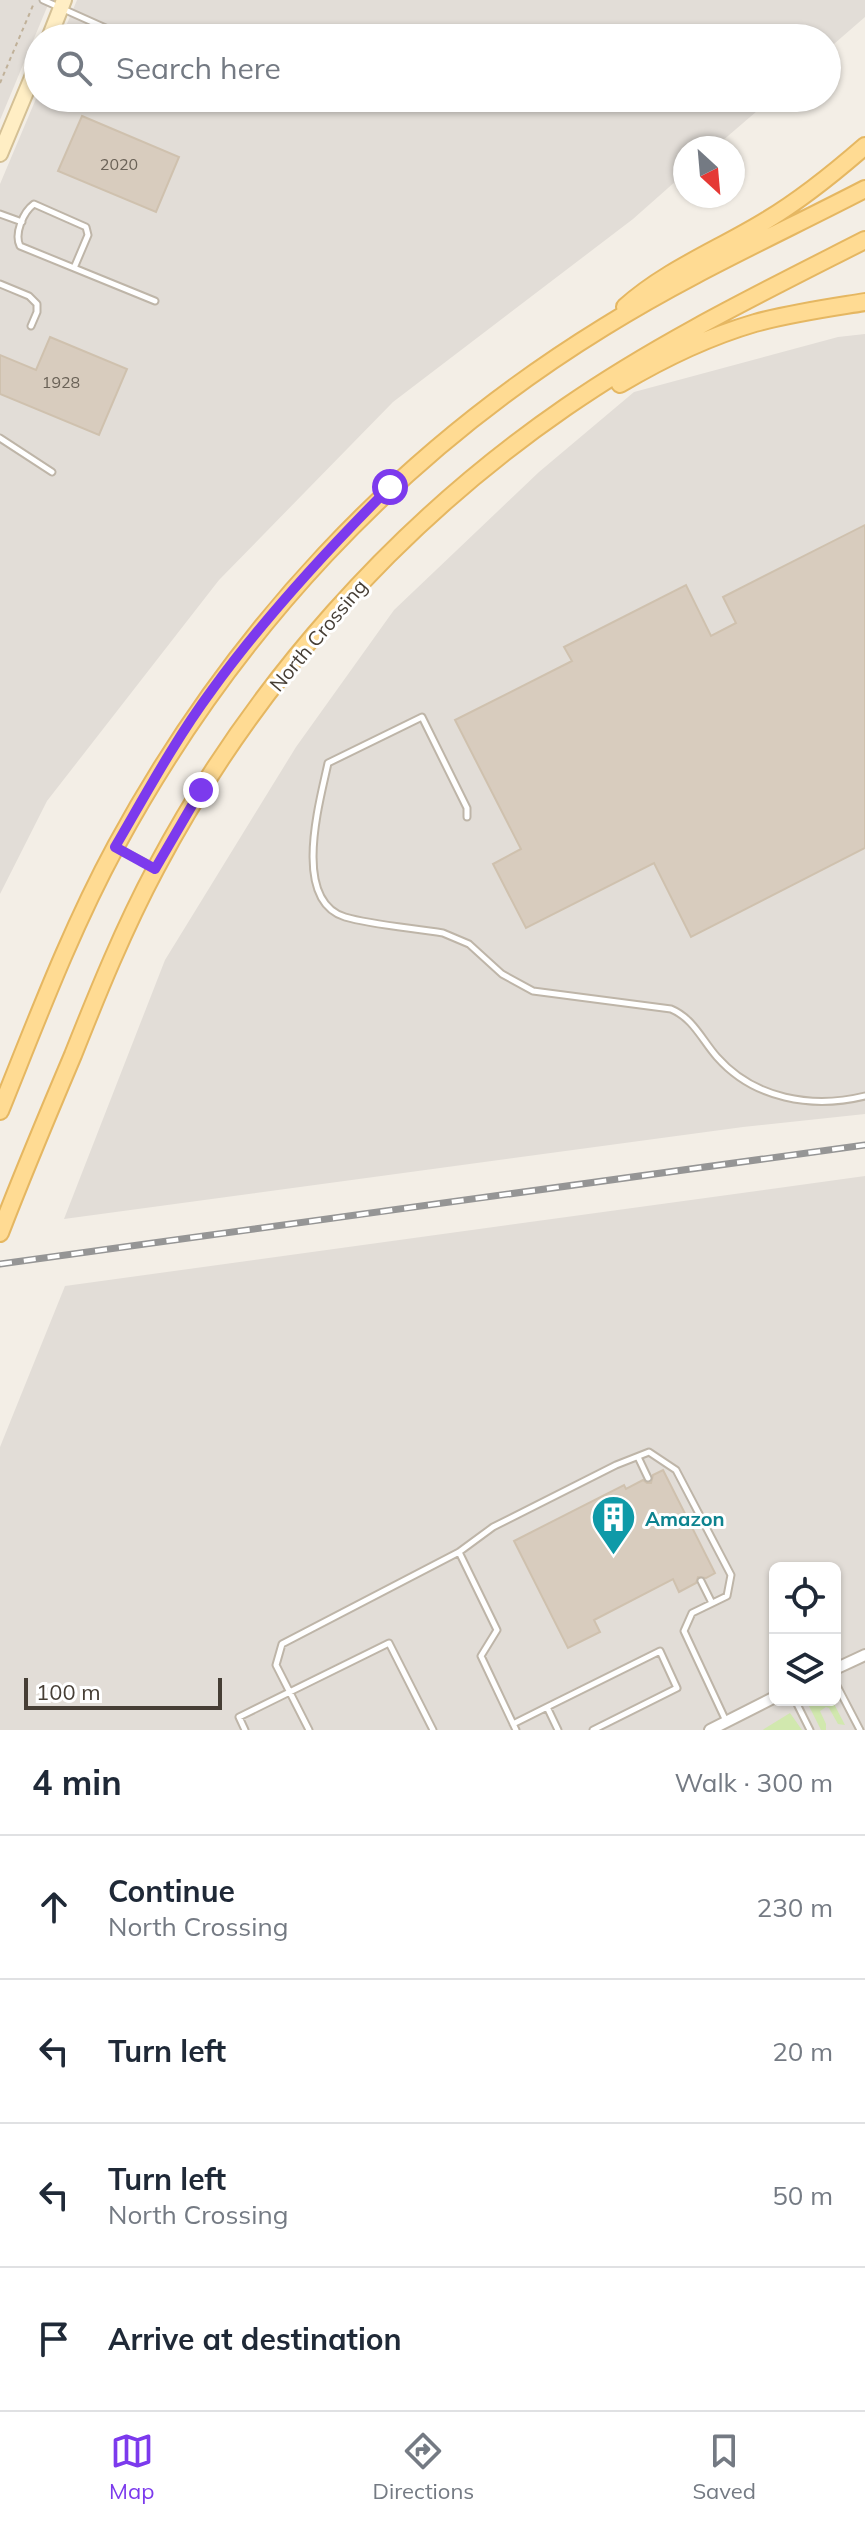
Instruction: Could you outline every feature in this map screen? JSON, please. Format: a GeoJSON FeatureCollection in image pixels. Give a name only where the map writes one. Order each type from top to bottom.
{"type":"FeatureCollection","features":[{"type":"Feature","properties":{"kind":"main road"},"geometry":{"type":"LineString","coordinates":[[55,24],[63,4]]}},
{"type":"Feature","properties":{"kind":"main road"},"geometry":{"type":"LineString","coordinates":[[1,146],[24,94]]}},
{"type":"Feature","properties":{"kind":"main road"},"geometry":{"type":"LineString","coordinates":[[605,326],[644,290],[769,219],[865,146]]}},
{"type":"Feature","properties":{"kind":"main road"},"geometry":{"type":"LineString","coordinates":[[0,1111],[79,919],[163,762],[211,690],[267,618],[326,551],[390,487],[458,429],[531,375],[605,326],[865,189]]}},
{"type":"Feature","properties":{"kind":"main road","name":"North Crossing"},"geometry":{"type":"LineString","coordinates":[[3,1225],[116,952],[155,869],[201,790],[250,717],[303,648],[363,580],[427,517],[495,458],[641,358],[865,240]]}},
{"type":"Feature","properties":{"kind":"main road"},"geometry":{"type":"LineString","coordinates":[[567,406],[608,391],[697,344],[755,323],[865,302]]}},
{"type":"Feature","properties":{"kind":"street"},"geometry":{"type":"LineString","coordinates":[[841,1666],[865,1655]]}},
{"type":"Feature","properties":{"kind":"street"},"geometry":{"type":"LineString","coordinates":[[710,1730],[769,1700]]}},
{"type":"Feature","properties":{"kind":"lane"},"geometry":{"type":"LineString","coordinates":[[43,0],[63,4],[101,24]]}},
{"type":"Feature","properties":{"kind":"lane"},"geometry":{"type":"LineString","coordinates":[[74,268],[88,235],[86,227],[34,204],[28,208],[17,240],[20,246],[74,268],[155,301]]}},
{"type":"Feature","properties":{"kind":"lane"},"geometry":{"type":"LineString","coordinates":[[0,214],[22,222]]}},
{"type":"Feature","properties":{"kind":"lane"},"geometry":{"type":"LineString","coordinates":[[0,284],[29,296],[37,304],[31,326]]}},
{"type":"Feature","properties":{"kind":"lane"},"geometry":{"type":"LineString","coordinates":[[0,438],[52,472]]}},
{"type":"Feature","properties":{"kind":"lane"},"geometry":{"type":"LineString","coordinates":[[467,817],[467,808],[422,717],[328,763],[312,843],[312,865],[318,887],[327,903],[342,916],[443,933],[469,944],[511,980],[533,991],[671,1009],[684,1015],[718,1058],[741,1080],[768,1094],[828,1102],[865,1096]]}},
{"type":"Feature","properties":{"kind":"lane"},"geometry":{"type":"LineString","coordinates":[[115,847],[155,869]]}},
{"type":"Feature","properties":{"kind":"lane"},"geometry":{"type":"LineString","coordinates":[[309,1730],[276,1665],[282,1644],[459,1552],[493,1527],[616,1465],[649,1452],[676,1470],[731,1575],[727,1596],[692,1613],[684,1631],[726,1722]]}},
{"type":"Feature","properties":{"kind":"lane"},"geometry":{"type":"LineString","coordinates":[[638,1457],[648,1478]]}},
{"type":"Feature","properties":{"kind":"lane"},"geometry":{"type":"LineString","coordinates":[[459,1552],[497,1630],[481,1656],[515,1727],[547,1707],[660,1651],[677,1688],[593,1730]]}},
{"type":"Feature","properties":{"kind":"lane"},"geometry":{"type":"LineString","coordinates":[[701,1581],[712,1603]]}},
{"type":"Feature","properties":{"kind":"lane"},"geometry":{"type":"LineString","coordinates":[[245,1730],[239,1717],[389,1643],[433,1730]]}},
{"type":"Feature","properties":{"kind":"lane"},"geometry":{"type":"LineString","coordinates":[[841,1694],[860,1730]]}},
{"type":"Feature","properties":{"kind":"lane"},"geometry":{"type":"LineString","coordinates":[[798,1706],[810,1730]]}},
{"type":"Feature","properties":{"kind":"lane"},"geometry":{"type":"LineString","coordinates":[[547,1707],[558,1730]]}},
{"type":"Feature","properties":{"kind":"path"},"geometry":{"type":"LineString","coordinates":[[25,24],[35,0]]}},
{"type":"Feature","properties":{"kind":"path"},"geometry":{"type":"LineString","coordinates":[[0,83],[24,26]]}},
{"type":"Feature","properties":{"kind":"shaded area"},"geometry":{"type":"Polygon","coordinates":[[[0,0],[50,0],[40,24],[24,24],[24,62],[0,120],[0,0]]]}},
{"type":"Feature","properties":{"kind":"shaded area"},"geometry":{"type":"Polygon","coordinates":[[[77,0],[865,0],[865,17],[841,38],[841,24],[67,24],[77,0]]]}},
{"type":"Feature","properties":{"kind":"shaded area"},"geometry":{"type":"Polygon","coordinates":[[[30,112],[756,112],[728,136],[673,136],[673,184],[633,219],[393,402],[219,580],[47,801],[0,894],[0,184],[30,112]]]}},
{"type":"Feature","properties":{"kind":"shaded area"},"geometry":{"type":"Polygon","coordinates":[[[865,334],[865,1114],[743,1127],[64,1219],[165,960],[296,747],[394,610],[539,472],[634,392],[838,337],[865,334]]]}},
{"type":"Feature","properties":{"kind":"shaded area"},"geometry":{"type":"Polygon","coordinates":[[[865,1176],[865,1730],[0,1730],[0,1447],[65,1286],[865,1176]]]}},
{"type":"Feature","properties":{"kind":"green space"},"geometry":{"type":"Polygon","coordinates":[[[809,1706],[835,1706],[845,1725],[838,1724],[826,1707],[820,1711],[826,1724],[826,1730],[821,1730],[809,1706]]]}},
{"type":"Feature","properties":{"kind":"green space"},"geometry":{"type":"Polygon","coordinates":[[[790,1713],[802,1730],[763,1730],[764,1729],[790,1713]]]}},
{"type":"Feature","properties":{"kind":"building"},"geometry":{"type":"Polygon","coordinates":[[[82,116],[179,157],[156,212],[58,171],[82,116]]]}},
{"type":"Feature","properties":{"kind":"building"},"geometry":{"type":"Polygon","coordinates":[[[50,337],[127,369],[99,435],[0,394],[0,355],[36,370],[50,337]]]}},
{"type":"Feature","properties":{"kind":"building"},"geometry":{"type":"Polygon","coordinates":[[[865,525],[865,848],[691,937],[654,863],[526,928],[493,864],[521,849],[455,720],[572,661],[564,647],[686,585],[711,636],[736,623],[723,597],[865,525]]]}},
{"type":"Feature","properties":{"kind":"building","name":"Amazon"},"geometry":{"type":"Polygon","coordinates":[[[663,1470],[715,1573],[706,1578],[698,1577],[696,1583],[679,1592],[673,1579],[594,1620],[600,1632],[568,1648],[514,1541],[624,1485],[626,1489],[643,1480],[651,1483],[653,1475],[663,1470]]]}},
{"type":"Feature","properties":{"kind":"railway"},"geometry":{"type":"LineString","coordinates":[[0,1264],[865,1145]]}},
{"type":"Feature","properties":{"kind":"place","name":"Amazon"},"geometry":{"type":"Point","coordinates":[614,1557]}},
{"type":"Feature","properties":{"kind":"route"},"geometry":{"type":"LineString","coordinates":[[201,790],[155,869],[115,847],[163,762],[211,690],[267,618],[326,551],[390,487]]}}]}
